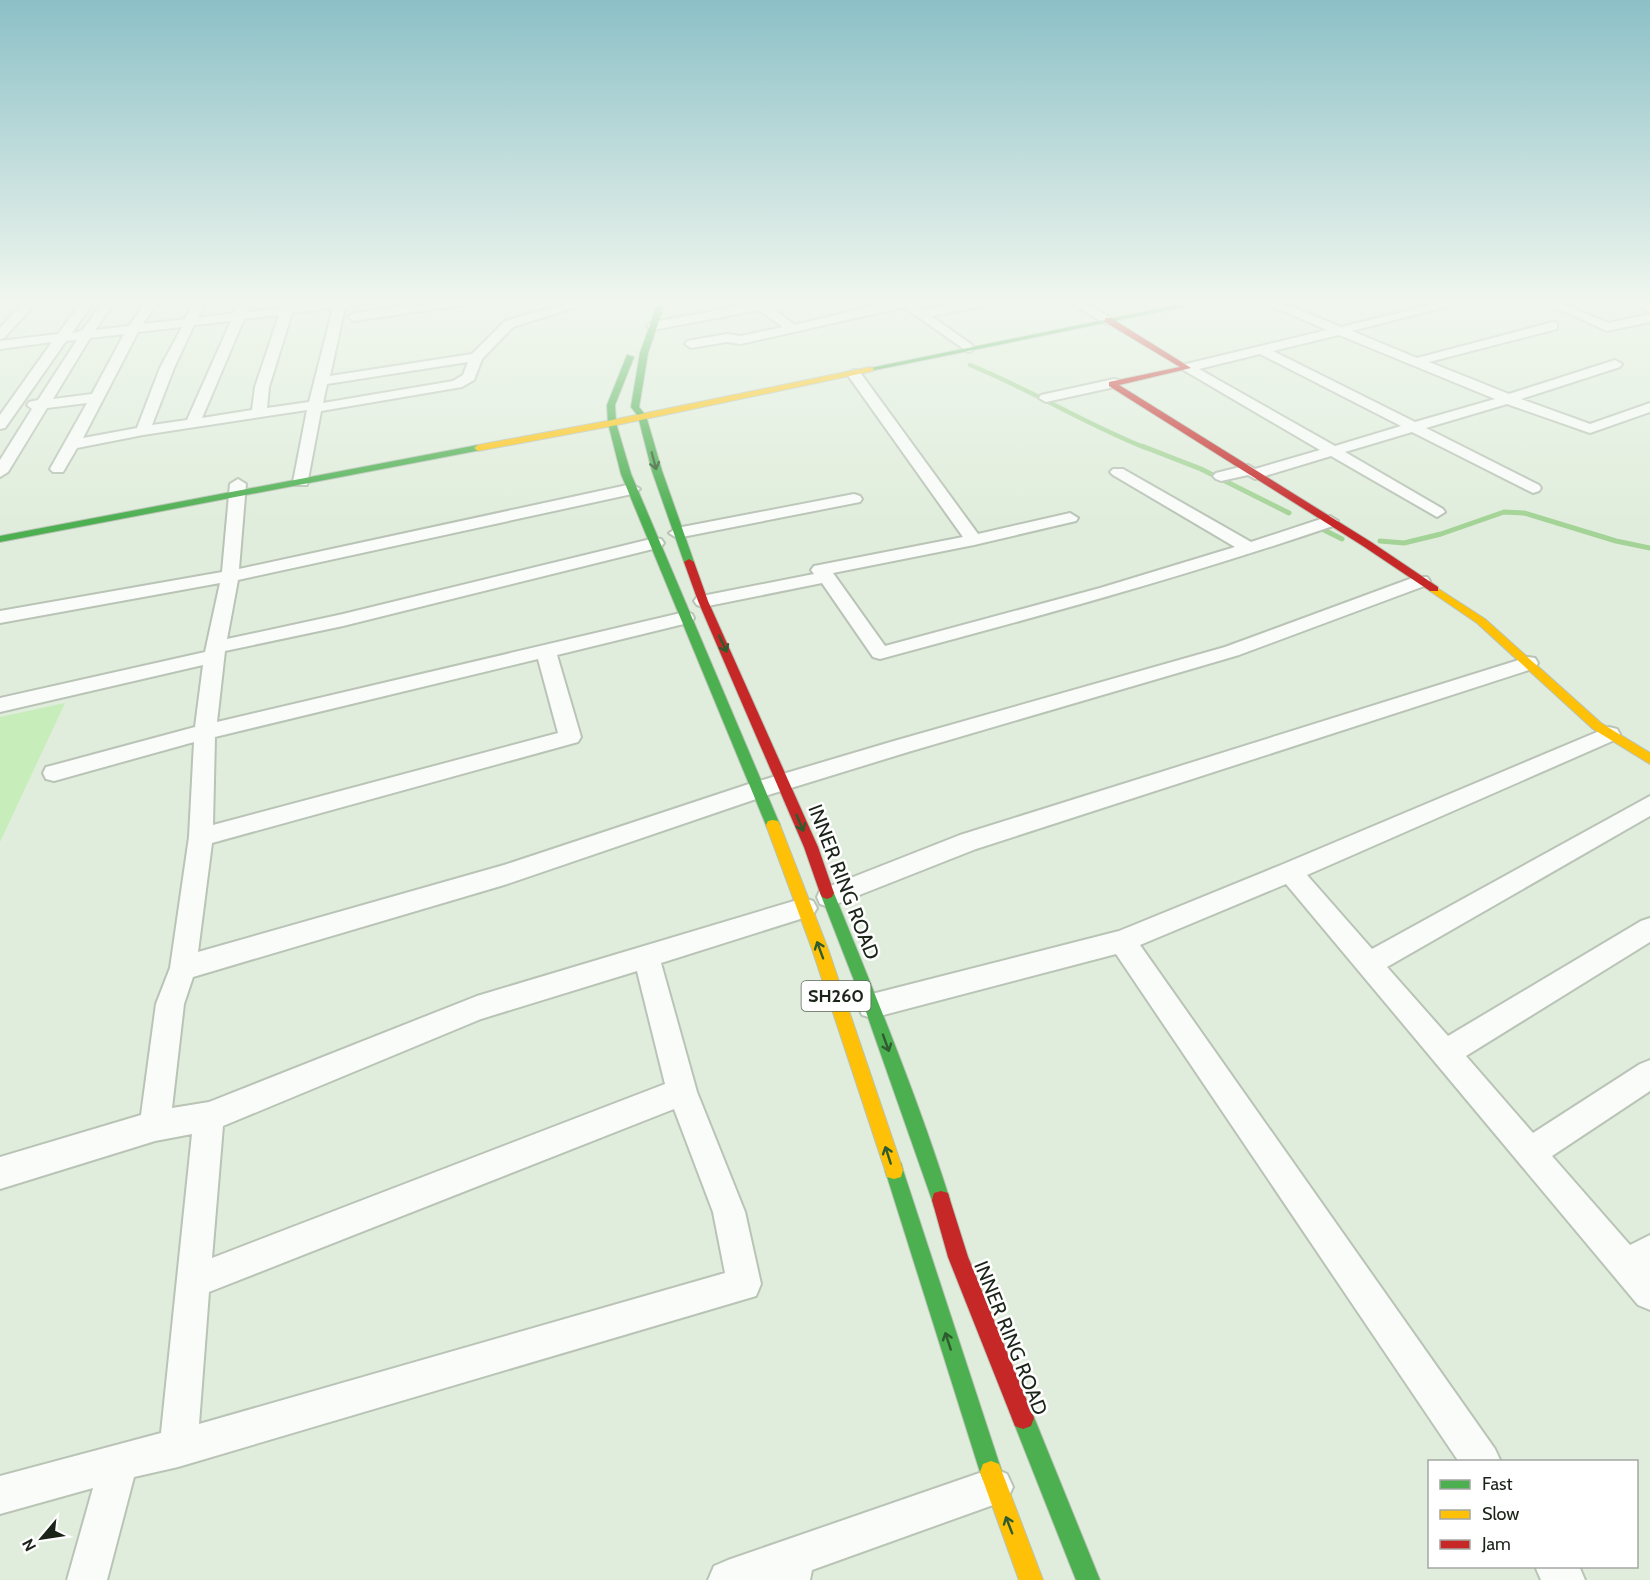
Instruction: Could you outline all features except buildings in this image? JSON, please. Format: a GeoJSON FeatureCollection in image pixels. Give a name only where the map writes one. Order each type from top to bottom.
{"type":"FeatureCollection","features":[{"type":"Feature","properties":{"kind":"main road"},"geometry":{"type":"LineString","coordinates":[[612,417],[610,405],[623,374]]}},
{"type":"Feature","properties":{"kind":"main road","name":"INNER RING ROAD"},"geometry":{"type":"LineString","coordinates":[[642,374],[639,411],[677,533],[703,601],[783,783],[873,1006],[928,1159],[958,1257],[1088,1580]]}},
{"type":"Feature","properties":{"kind":"main road"},"geometry":{"type":"LineString","coordinates":[[0,529],[302,477],[828,374]]}},
{"type":"Feature","properties":{"kind":"main road"},"geometry":{"type":"LineString","coordinates":[[1159,374],[1112,384],[1330,521],[1481,621],[1597,726],[1650,759]]}},
{"type":"Feature","properties":{"kind":"main road","name":"SH260"},"geometry":{"type":"LineString","coordinates":[[612,417],[632,489],[757,790],[844,1017],[994,1486],[1030,1580]]}},
{"type":"Feature","properties":{"kind":"main road"},"geometry":{"type":"LineString","coordinates":[[0,539],[237,489]]}},
{"type":"Feature","properties":{"kind":"street"},"geometry":{"type":"LineString","coordinates":[[0,424],[6,408],[34,374]]}},
{"type":"Feature","properties":{"kind":"street"},"geometry":{"type":"LineString","coordinates":[[0,472],[62,374]]}},
{"type":"Feature","properties":{"kind":"street"},"geometry":{"type":"LineString","coordinates":[[58,469],[110,374]]}},
{"type":"Feature","properties":{"kind":"street"},"geometry":{"type":"LineString","coordinates":[[143,431],[154,396],[165,374]]}},
{"type":"Feature","properties":{"kind":"street"},"geometry":{"type":"LineString","coordinates":[[193,423],[213,374]]}},
{"type":"Feature","properties":{"kind":"street"},"geometry":{"type":"LineString","coordinates":[[259,413],[266,374]]}},
{"type":"Feature","properties":{"kind":"street"},"geometry":{"type":"LineString","coordinates":[[302,477],[323,374]]}},
{"type":"Feature","properties":{"kind":"street"},"geometry":{"type":"LineString","coordinates":[[321,381],[366,374]]}},
{"type":"Feature","properties":{"kind":"street"},"geometry":{"type":"LineString","coordinates":[[72,445],[193,423],[457,384],[469,377],[470,374]]}},
{"type":"Feature","properties":{"kind":"street"},"geometry":{"type":"LineString","coordinates":[[855,374],[974,540]]}},
{"type":"Feature","properties":{"kind":"street"},"geometry":{"type":"LineString","coordinates":[[1197,374],[1437,512]]}},
{"type":"Feature","properties":{"kind":"street"},"geometry":{"type":"LineString","coordinates":[[1308,374],[1533,488]]}},
{"type":"Feature","properties":{"kind":"street"},"geometry":{"type":"LineString","coordinates":[[1444,374],[1590,429],[1650,407]]}},
{"type":"Feature","properties":{"kind":"street"},"geometry":{"type":"LineString","coordinates":[[1221,476],[1252,472],[1333,451],[1585,374]]}},
{"type":"Feature","properties":{"kind":"street"},"geometry":{"type":"LineString","coordinates":[[1046,398],[1114,383]]}},
{"type":"Feature","properties":{"kind":"street"},"geometry":{"type":"LineString","coordinates":[[6,408],[97,398]]}},
{"type":"Feature","properties":{"kind":"street"},"geometry":{"type":"LineString","coordinates":[[1118,472],[1251,549]]}},
{"type":"Feature","properties":{"kind":"street"},"geometry":{"type":"LineString","coordinates":[[155,1126],[170,1004],[183,968],[201,837],[205,732],[215,651],[230,576],[237,489]]}},
{"type":"Feature","properties":{"kind":"street"},"geometry":{"type":"LineString","coordinates":[[0,617],[230,576],[632,489]]}},
{"type":"Feature","properties":{"kind":"street"},"geometry":{"type":"LineString","coordinates":[[677,533],[854,499]]}},
{"type":"Feature","properties":{"kind":"street"},"geometry":{"type":"LineString","coordinates":[[1070,518],[974,540],[820,570],[880,653],[1070,603],[1251,549],[1330,521]]}},
{"type":"Feature","properties":{"kind":"street"},"geometry":{"type":"LineString","coordinates":[[0,705],[655,543]]}},
{"type":"Feature","properties":{"kind":"street"},"geometry":{"type":"LineString","coordinates":[[703,601],[827,577]]}},
{"type":"Feature","properties":{"kind":"street"},"geometry":{"type":"LineString","coordinates":[[183,968],[504,875],[757,790],[1232,651],[1421,581]]}},
{"type":"Feature","properties":{"kind":"street"},"geometry":{"type":"LineString","coordinates":[[54,774],[205,732],[685,618]]}},
{"type":"Feature","properties":{"kind":"street"},"geometry":{"type":"LineString","coordinates":[[201,837],[570,737],[546,652]]}},
{"type":"Feature","properties":{"kind":"street"},"geometry":{"type":"LineString","coordinates":[[829,897],[968,842],[1528,663]]}},
{"type":"Feature","properties":{"kind":"street"},"geometry":{"type":"LineString","coordinates":[[873,1006],[1122,941],[1290,872],[1609,734]]}},
{"type":"Feature","properties":{"kind":"street"},"geometry":{"type":"LineString","coordinates":[[1370,963],[1650,805]]}},
{"type":"Feature","properties":{"kind":"street"},"geometry":{"type":"LineString","coordinates":[[1290,872],[1531,1152],[1639,1259],[1650,1293]]}},
{"type":"Feature","properties":{"kind":"street"},"geometry":{"type":"LineString","coordinates":[[0,1173],[155,1126],[209,1117],[477,1008],[804,908]]}},
{"type":"Feature","properties":{"kind":"street"},"geometry":{"type":"LineString","coordinates":[[1446,1053],[1650,929]]}},
{"type":"Feature","properties":{"kind":"street"},"geometry":{"type":"LineString","coordinates":[[1122,941],[1481,1460]]}},
{"type":"Feature","properties":{"kind":"street"},"geometry":{"type":"LineString","coordinates":[[0,1495],[178,1448],[744,1284],[729,1212],[682,1092],[646,956]]}},
{"type":"Feature","properties":{"kind":"street"},"geometry":{"type":"LineString","coordinates":[[1531,1152],[1650,1074]]}},
{"type":"Feature","properties":{"kind":"street"},"geometry":{"type":"LineString","coordinates":[[192,1282],[682,1092]]}},
{"type":"Feature","properties":{"kind":"street"},"geometry":{"type":"LineString","coordinates":[[178,1448],[209,1117]]}},
{"type":"Feature","properties":{"kind":"street"},"geometry":{"type":"LineString","coordinates":[[87,1580],[118,1462]]}},
{"type":"Feature","properties":{"kind":"street"},"geometry":{"type":"LineString","coordinates":[[728,1580],[792,1568],[994,1486]]}},
{"type":"Feature","properties":{"kind":"green space"},"geometry":{"type":"Polygon","coordinates":[[[65,703],[0,842],[0,717],[65,703]]]}},
{"type":"Feature","properties":{"kind":"waterway"},"geometry":{"type":"LineString","coordinates":[[989,374],[1146,448]]}},
{"type":"Feature","properties":{"kind":"waterway"},"geometry":{"type":"LineString","coordinates":[[1142,446],[1201,469],[1289,513]]}},
{"type":"Feature","properties":{"kind":"waterway"},"geometry":{"type":"LineString","coordinates":[[1380,541],[1404,543],[1441,534],[1504,512],[1524,513],[1616,541],[1650,548]]}},
{"type":"Feature","properties":{"kind":"waterway"},"geometry":{"type":"LineString","coordinates":[[1316,526],[1342,539]]}},
{"type":"Feature","properties":{"kind":"traffic: fast"},"geometry":{"type":"LineString","coordinates":[[623,374],[611,405],[612,423],[626,474],[773,825]]}},
{"type":"Feature","properties":{"kind":"traffic: fast"},"geometry":{"type":"LineString","coordinates":[[641,374],[635,407],[642,416],[657,471],[689,562]]}},
{"type":"Feature","properties":{"kind":"traffic: fast"},"geometry":{"type":"LineString","coordinates":[[0,539],[478,448]]}},
{"type":"Feature","properties":{"kind":"traffic: fast"},"geometry":{"type":"LineString","coordinates":[[827,893],[872,1006],[941,1200]]}},
{"type":"Feature","properties":{"kind":"traffic: fast"},"geometry":{"type":"LineString","coordinates":[[894,1170],[991,1472]]}},
{"type":"Feature","properties":{"kind":"traffic: fast"},"geometry":{"type":"LineString","coordinates":[[1023,1418],[1088,1580]]}},
{"type":"Feature","properties":{"kind":"traffic: slow"},"geometry":{"type":"LineString","coordinates":[[478,448],[612,423],[847,374]]}},
{"type":"Feature","properties":{"kind":"traffic: slow"},"geometry":{"type":"LineString","coordinates":[[1434,589],[1481,621],[1597,726],[1650,759]]}},
{"type":"Feature","properties":{"kind":"traffic: slow"},"geometry":{"type":"LineString","coordinates":[[773,825],[820,949],[894,1170]]}},
{"type":"Feature","properties":{"kind":"traffic: slow"},"geometry":{"type":"LineString","coordinates":[[991,1472],[1031,1580]]}},
{"type":"Feature","properties":{"kind":"traffic: jam"},"geometry":{"type":"LineString","coordinates":[[1160,374],[1112,384],[1367,544],[1434,589]]}},
{"type":"Feature","properties":{"kind":"traffic: jam"},"geometry":{"type":"LineString","coordinates":[[689,562],[703,601],[811,847],[827,893]]}},
{"type":"Feature","properties":{"kind":"traffic: jam"},"geometry":{"type":"LineString","coordinates":[[941,1200],[958,1257],[1023,1418]]}}]}
